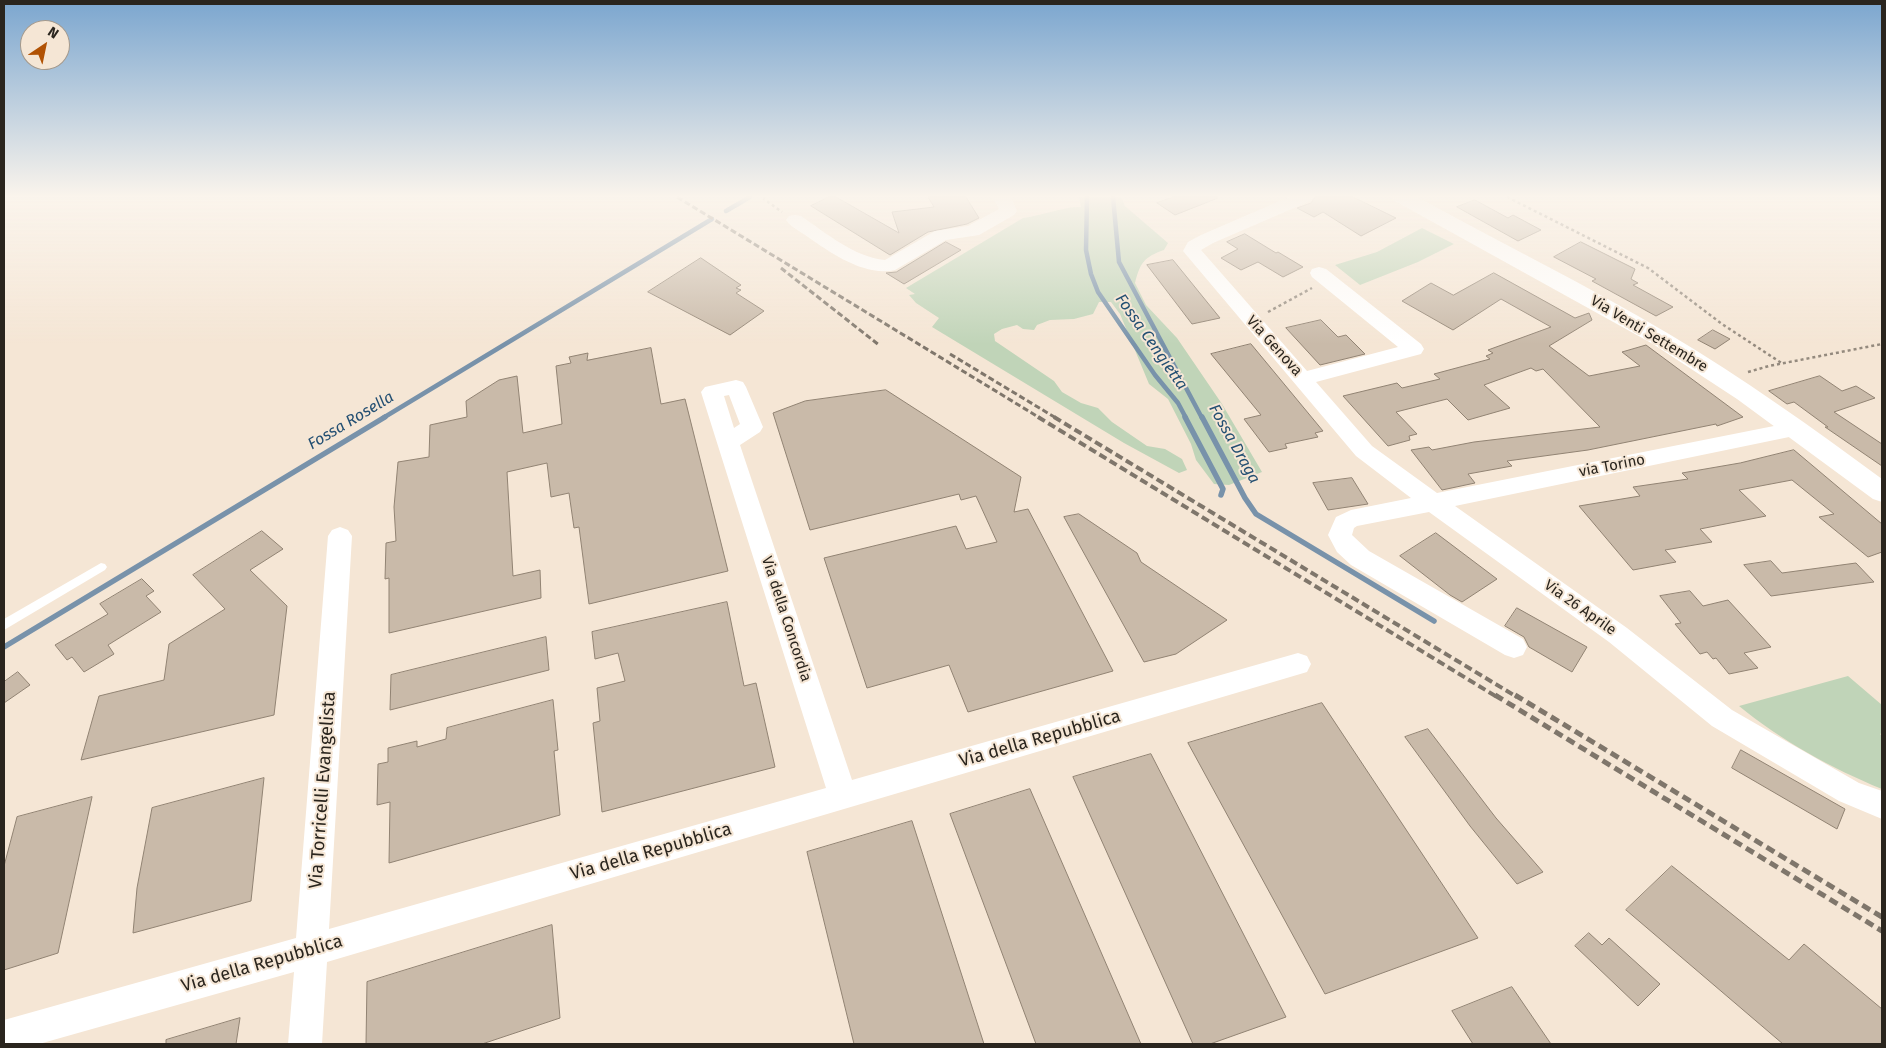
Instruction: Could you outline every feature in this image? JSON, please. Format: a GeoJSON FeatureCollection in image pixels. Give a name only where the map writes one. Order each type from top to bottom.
{"type":"FeatureCollection","features":[{"type":"Feature","properties":{"kind":"main road","name":"Via Venti Settembre"},"geometry":{"type":"LineString","coordinates":[[1493,246],[1601,304],[1725,380],[1882,492]]}},
{"type":"Feature","properties":{"kind":"street"},"geometry":{"type":"LineString","coordinates":[[837,246],[856,258],[878,266],[888,266],[922,246]]}},
{"type":"Feature","properties":{"kind":"street","name":"Via Genova"},"geometry":{"type":"LineString","coordinates":[[1194,246],[1192,251],[1197,258],[1302,380],[1414,349],[1317,280]]}},
{"type":"Feature","properties":{"kind":"street","name":"Via 26 Aprile"},"geometry":{"type":"LineString","coordinates":[[1302,380],[1364,451],[1430,502],[1618,634],[1722,718],[1849,792],[1882,805]]}},
{"type":"Feature","properties":{"kind":"street","name":"via Torino"},"geometry":{"type":"LineString","coordinates":[[1514,648],[1360,558],[1346,546],[1340,535],[1344,523],[1351,519],[1430,502],[1794,429]]}},
{"type":"Feature","properties":{"kind":"street","name":"Via della Concordia"},"geometry":{"type":"LineString","coordinates":[[728,442],[843,796]]}},
{"type":"Feature","properties":{"kind":"street","name":"Via Torricelli Evangelista"},"geometry":{"type":"LineString","coordinates":[[306,1044],[340,536]]}},
{"type":"Feature","properties":{"kind":"street","name":"Via della Repubblica"},"geometry":{"type":"LineString","coordinates":[[4,1037],[313,950],[1298,664]]}},
{"type":"Feature","properties":{"kind":"lane"},"geometry":{"type":"LineString","coordinates":[[4,625],[101,567]]}},
{"type":"Feature","properties":{"kind":"path"},"geometry":{"type":"LineString","coordinates":[[1604,246],[1648,268],[1722,324],[1782,364]]}},
{"type":"Feature","properties":{"kind":"path"},"geometry":{"type":"LineString","coordinates":[[1252,321],[1317,280]]}},
{"type":"Feature","properties":{"kind":"path"},"geometry":{"type":"LineString","coordinates":[[1725,380],[1769,366],[1882,344]]}},
{"type":"Feature","properties":{"kind":"green space"},"geometry":{"type":"Polygon","coordinates":[[[976,246],[1166,246],[1164,250],[1147,258],[1139,270],[1135,283],[1146,305],[1177,338],[1222,404],[1262,472],[1229,485],[1214,484],[1196,460],[1191,444],[1168,399],[1149,384],[1120,314],[1111,302],[1099,302],[1093,314],[1074,319],[1050,320],[1037,325],[1034,330],[1023,329],[1017,325],[1002,329],[994,334],[995,341],[1054,381],[1062,392],[1081,403],[1098,408],[1112,422],[1147,446],[1165,449],[1182,459],[1187,470],[1179,473],[1124,443],[932,327],[939,318],[916,303],[909,295],[915,294],[906,288],[976,246]]]}},
{"type":"Feature","properties":{"kind":"green space"},"geometry":{"type":"Polygon","coordinates":[[[1388,246],[1450,246],[1418,262],[1360,285],[1335,265],[1377,252],[1388,246]]]}},
{"type":"Feature","properties":{"kind":"green space"},"geometry":{"type":"Polygon","coordinates":[[[1848,676],[1882,705],[1882,733],[1880,734],[1882,736],[1882,789],[1845,772],[1789,742],[1739,706],[1848,676]]]}},
{"type":"Feature","properties":{"kind":"building"},"geometry":{"type":"Polygon","coordinates":[[[875,246],[905,246],[890,255],[875,246]]]}},
{"type":"Feature","properties":{"kind":"building"},"geometry":{"type":"Polygon","coordinates":[[[939,246],[953,246],[961,250],[904,284],[886,273],[896,272],[939,246]]]}},
{"type":"Feature","properties":{"kind":"building"},"geometry":{"type":"Polygon","coordinates":[[[1233,246],[1264,246],[1303,267],[1283,277],[1258,262],[1241,270],[1221,258],[1238,249],[1233,246]]]}},
{"type":"Feature","properties":{"kind":"building"},"geometry":{"type":"Polygon","coordinates":[[[1574,246],[1589,246],[1635,269],[1631,279],[1638,283],[1633,285],[1673,307],[1656,316],[1592,281],[1596,279],[1554,257],[1574,246]]]}},
{"type":"Feature","properties":{"kind":"building"},"geometry":{"type":"Polygon","coordinates":[[[701,258],[741,285],[736,288],[741,290],[736,293],[764,311],[730,335],[648,292],[701,258]]]}},
{"type":"Feature","properties":{"kind":"building"},"geometry":{"type":"Polygon","coordinates":[[[1173,260],[1220,318],[1192,324],[1147,265],[1173,260]]]}},
{"type":"Feature","properties":{"kind":"building"},"geometry":{"type":"Polygon","coordinates":[[[1494,273],[1575,318],[1589,313],[1592,320],[1549,346],[1589,376],[1640,366],[1622,352],[1646,345],[1743,417],[1717,426],[1716,424],[1588,450],[1507,461],[1512,466],[1468,474],[1475,483],[1442,490],[1411,450],[1429,447],[1432,450],[1474,442],[1600,427],[1543,369],[1536,371],[1531,368],[1484,385],[1510,408],[1468,420],[1447,399],[1396,412],[1417,434],[1409,436],[1410,440],[1388,446],[1343,396],[1397,383],[1402,388],[1440,379],[1434,374],[1490,359],[1486,356],[1493,353],[1488,350],[1551,327],[1501,299],[1453,330],[1402,301],[1431,283],[1453,295],[1494,273]]]}},
{"type":"Feature","properties":{"kind":"building"},"geometry":{"type":"Polygon","coordinates":[[[1321,320],[1338,337],[1346,335],[1365,354],[1320,365],[1286,328],[1321,320]]]}},
{"type":"Feature","properties":{"kind":"building"},"geometry":{"type":"Polygon","coordinates":[[[1713,330],[1730,339],[1715,349],[1698,340],[1713,330]]]}},
{"type":"Feature","properties":{"kind":"building"},"geometry":{"type":"Polygon","coordinates":[[[1251,344],[1323,431],[1315,433],[1318,437],[1285,444],[1287,448],[1269,452],[1244,419],[1261,415],[1211,354],[1251,344]]]}},
{"type":"Feature","properties":{"kind":"building"},"geometry":{"type":"Polygon","coordinates":[[[651,348],[661,404],[685,399],[728,571],[589,604],[579,527],[574,528],[569,493],[551,497],[547,463],[507,472],[513,576],[540,570],[541,598],[389,633],[389,578],[385,579],[386,543],[396,541],[394,507],[398,462],[429,457],[430,425],[467,417],[466,401],[499,380],[517,376],[523,433],[562,424],[556,366],[571,363],[569,357],[588,353],[587,360],[651,348]]]}},
{"type":"Feature","properties":{"kind":"building"},"geometry":{"type":"Polygon","coordinates":[[[1820,376],[1842,391],[1856,386],[1875,398],[1834,412],[1882,444],[1882,466],[1825,427],[1828,427],[1794,402],[1787,404],[1769,391],[1820,376]]]}},
{"type":"Feature","properties":{"kind":"building"},"geometry":{"type":"Polygon","coordinates":[[[886,390],[1021,477],[1014,512],[1028,509],[1113,671],[968,712],[949,665],[867,688],[824,558],[956,526],[966,549],[997,542],[976,496],[961,500],[959,494],[810,530],[773,413],[805,401],[886,390]]]}},
{"type":"Feature","properties":{"kind":"building"},"geometry":{"type":"Polygon","coordinates":[[[1794,450],[1882,524],[1882,552],[1868,557],[1819,517],[1834,514],[1792,480],[1739,490],[1766,516],[1700,529],[1712,542],[1665,550],[1676,562],[1633,570],[1579,506],[1640,496],[1633,487],[1688,479],[1682,473],[1740,463],[1794,450]]]}},
{"type":"Feature","properties":{"kind":"building"},"geometry":{"type":"Polygon","coordinates":[[[1352,478],[1368,504],[1328,510],[1313,483],[1352,478]]]}},
{"type":"Feature","properties":{"kind":"building"},"geometry":{"type":"Polygon","coordinates":[[[1079,514],[1137,553],[1141,562],[1227,620],[1176,654],[1144,662],[1064,517],[1079,514]]]}},
{"type":"Feature","properties":{"kind":"building"},"geometry":{"type":"Polygon","coordinates":[[[262,531],[283,549],[250,570],[287,606],[274,715],[81,760],[99,696],[164,680],[169,644],[225,609],[193,575],[262,531]]]}},
{"type":"Feature","properties":{"kind":"building"},"geometry":{"type":"Polygon","coordinates":[[[1436,533],[1497,579],[1462,602],[1450,595],[1400,556],[1436,533]]]}},
{"type":"Feature","properties":{"kind":"building"},"geometry":{"type":"Polygon","coordinates":[[[1771,561],[1782,573],[1856,563],[1874,582],[1771,596],[1744,565],[1771,561]]]}},
{"type":"Feature","properties":{"kind":"building"},"geometry":{"type":"Polygon","coordinates":[[[142,579],[154,591],[146,596],[161,612],[108,645],[114,654],[84,672],[72,657],[67,660],[55,645],[108,614],[100,604],[142,579]]]}},
{"type":"Feature","properties":{"kind":"building"},"geometry":{"type":"Polygon","coordinates":[[[1690,591],[1703,606],[1728,600],[1771,647],[1744,653],[1758,668],[1729,674],[1716,658],[1713,659],[1707,652],[1700,654],[1675,624],[1681,623],[1660,596],[1690,591]]]}},
{"type":"Feature","properties":{"kind":"building"},"geometry":{"type":"Polygon","coordinates":[[[727,602],[744,686],[756,683],[775,767],[602,812],[593,723],[600,721],[597,688],[625,681],[618,653],[595,659],[592,632],[727,602]]]}},
{"type":"Feature","properties":{"kind":"building"},"geometry":{"type":"Polygon","coordinates":[[[1517,608],[1587,647],[1572,672],[1529,647],[1524,637],[1505,626],[1517,608]]]}},
{"type":"Feature","properties":{"kind":"building"},"geometry":{"type":"Polygon","coordinates":[[[546,637],[549,670],[390,710],[391,675],[546,637]]]}},
{"type":"Feature","properties":{"kind":"building"},"geometry":{"type":"Polygon","coordinates":[[[18,672],[30,685],[4,703],[4,682],[18,672]]]}},
{"type":"Feature","properties":{"kind":"building"},"geometry":{"type":"Polygon","coordinates":[[[553,700],[558,750],[554,751],[560,815],[389,863],[390,802],[377,805],[378,764],[388,762],[388,748],[417,741],[417,747],[446,739],[447,728],[553,700]]]}},
{"type":"Feature","properties":{"kind":"building"},"geometry":{"type":"Polygon","coordinates":[[[1322,703],[1478,938],[1325,994],[1188,743],[1322,703]]]}},
{"type":"Feature","properties":{"kind":"building"},"geometry":{"type":"Polygon","coordinates":[[[1428,729],[1496,818],[1543,872],[1517,884],[1470,826],[1405,737],[1428,729]]]}},
{"type":"Feature","properties":{"kind":"building"},"geometry":{"type":"Polygon","coordinates":[[[1741,750],[1845,809],[1837,829],[1732,768],[1741,750]]]}},
{"type":"Feature","properties":{"kind":"building"},"geometry":{"type":"Polygon","coordinates":[[[1151,754],[1286,1017],[1210,1044],[1193,1044],[1073,777],[1151,754]]]}},
{"type":"Feature","properties":{"kind":"building"},"geometry":{"type":"Polygon","coordinates":[[[264,778],[251,901],[133,933],[137,888],[152,808],[264,778]]]}},
{"type":"Feature","properties":{"kind":"building"},"geometry":{"type":"Polygon","coordinates":[[[1030,789],[1141,1044],[1036,1044],[950,814],[1030,789]]]}},
{"type":"Feature","properties":{"kind":"building"},"geometry":{"type":"Polygon","coordinates":[[[92,797],[58,953],[4,970],[4,866],[17,817],[92,797]]]}},
{"type":"Feature","properties":{"kind":"building"},"geometry":{"type":"Polygon","coordinates":[[[912,821],[984,1044],[854,1044],[807,852],[912,821]]]}},
{"type":"Feature","properties":{"kind":"building"},"geometry":{"type":"Polygon","coordinates":[[[1672,866],[1789,960],[1804,944],[1882,1009],[1882,1044],[1783,1044],[1626,910],[1672,866]]]}},
{"type":"Feature","properties":{"kind":"building"},"geometry":{"type":"Polygon","coordinates":[[[552,925],[560,1018],[482,1044],[366,1044],[367,982],[552,925]]]}},
{"type":"Feature","properties":{"kind":"building"},"geometry":{"type":"Polygon","coordinates":[[[1589,933],[1602,945],[1609,938],[1660,984],[1638,1006],[1575,946],[1589,933]]]}},
{"type":"Feature","properties":{"kind":"building"},"geometry":{"type":"Polygon","coordinates":[[[1512,987],[1551,1044],[1473,1044],[1452,1011],[1512,987]]]}},
{"type":"Feature","properties":{"kind":"building"},"geometry":{"type":"Polygon","coordinates":[[[240,1018],[236,1044],[166,1044],[166,1040],[240,1018]]]}},
{"type":"Feature","properties":{"kind":"waterway","name":"Fossa Rosella"},"geometry":{"type":"LineString","coordinates":[[383,418],[668,246]]}},
{"type":"Feature","properties":{"kind":"waterway","name":"Fossa Cengietta"},"geometry":{"type":"LineString","coordinates":[[1086,246],[1091,274],[1098,292],[1155,375],[1178,403],[1186,418]]}},
{"type":"Feature","properties":{"kind":"waterway","name":"Fossa Draga"},"geometry":{"type":"LineString","coordinates":[[1118,246],[1119,262],[1202,418]]}},
{"type":"Feature","properties":{"kind":"waterway","name":"Fossa Rosella"},"geometry":{"type":"LineString","coordinates":[[4,647],[385,417]]}},
{"type":"Feature","properties":{"kind":"waterway","name":"Fossa Cengietta"},"geometry":{"type":"LineString","coordinates":[[1185,417],[1223,489],[1221,495]]}},
{"type":"Feature","properties":{"kind":"waterway","name":"Fossa Draga"},"geometry":{"type":"LineString","coordinates":[[1202,417],[1245,498],[1256,514],[1434,621]]}},
{"type":"Feature","properties":{"kind":"railway"},"geometry":{"type":"LineString","coordinates":[[757,246],[1040,418]]}},
{"type":"Feature","properties":{"kind":"railway"},"geometry":{"type":"LineString","coordinates":[[781,268],[879,345]]}},
{"type":"Feature","properties":{"kind":"railway"},"geometry":{"type":"LineString","coordinates":[[950,354],[1056,418]]}},
{"type":"Feature","properties":{"kind":"railway"},"geometry":{"type":"LineString","coordinates":[[1038,417],[1497,697]]}},
{"type":"Feature","properties":{"kind":"railway"},"geometry":{"type":"LineString","coordinates":[[1054,417],[1517,697]]}},
{"type":"Feature","properties":{"kind":"railway"},"geometry":{"type":"LineString","coordinates":[[1495,695],[1882,931]]}},
{"type":"Feature","properties":{"kind":"railway"},"geometry":{"type":"LineString","coordinates":[[1515,695],[1882,917]]}}]}
